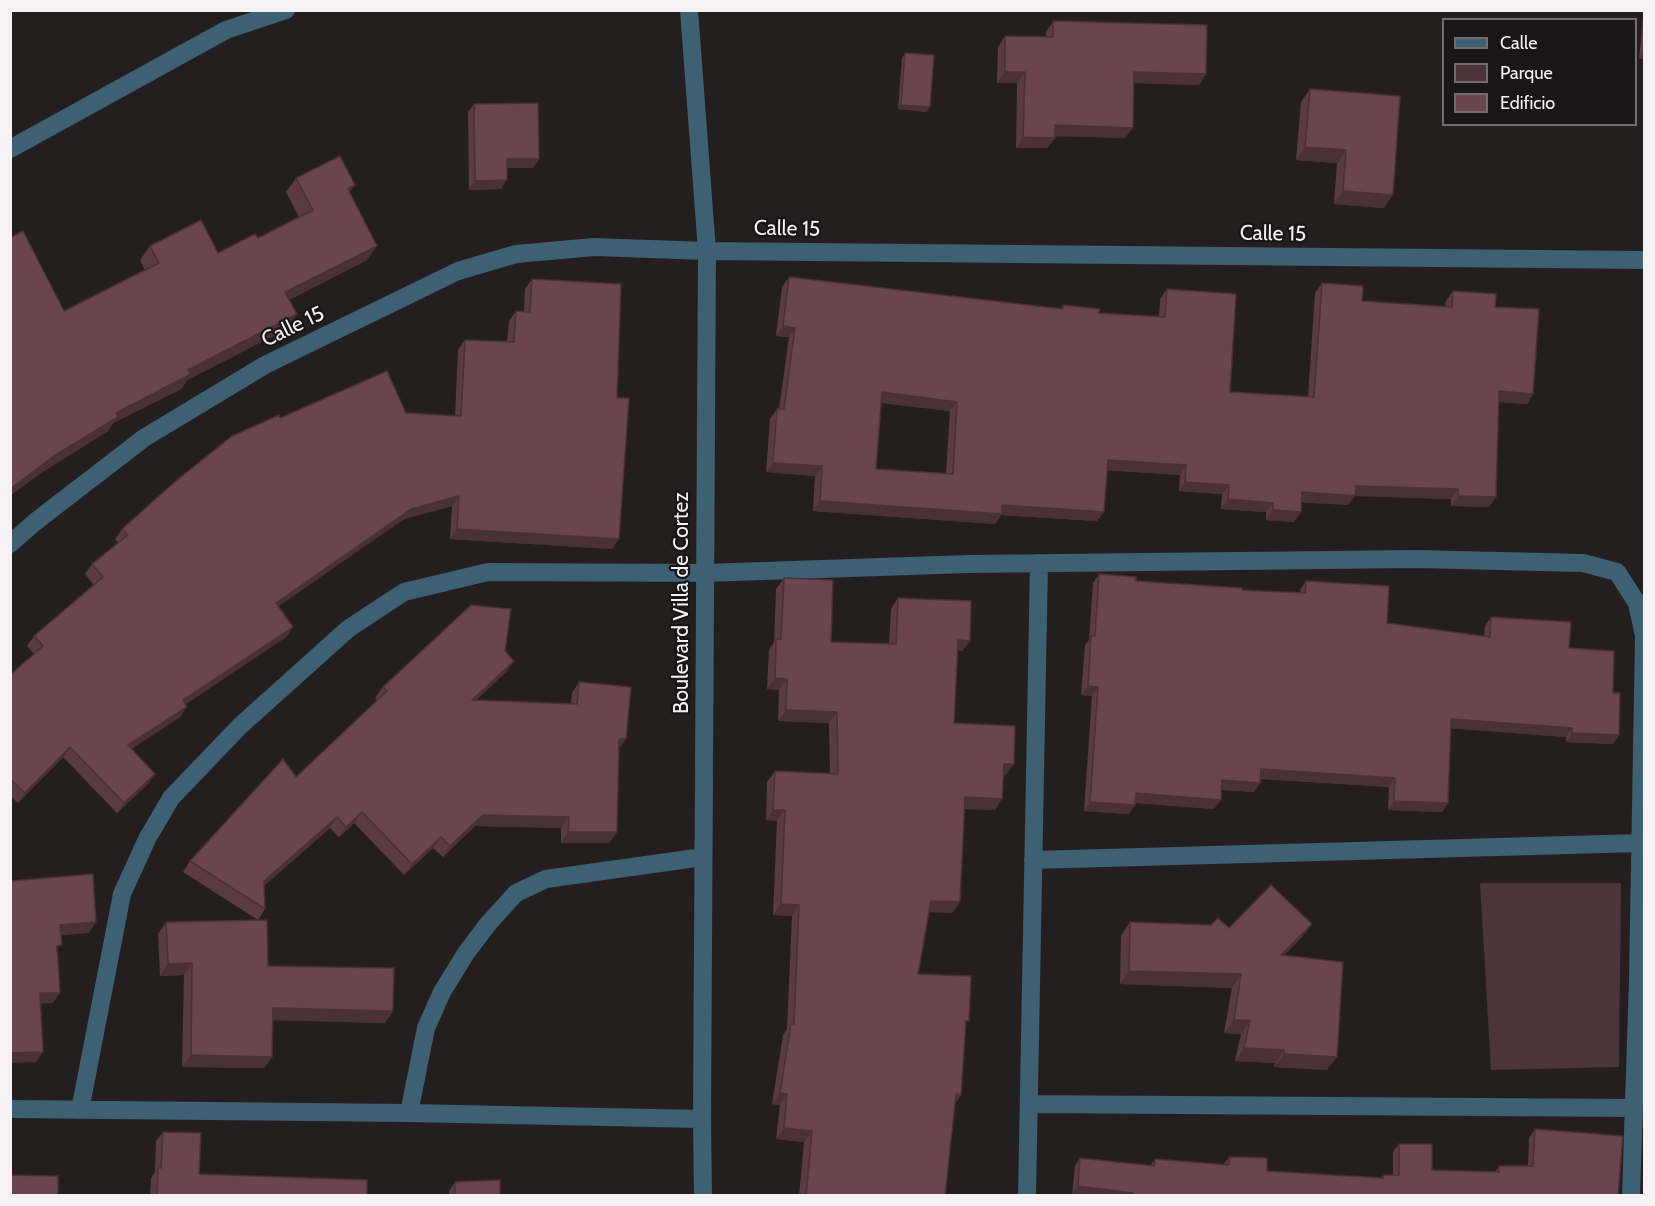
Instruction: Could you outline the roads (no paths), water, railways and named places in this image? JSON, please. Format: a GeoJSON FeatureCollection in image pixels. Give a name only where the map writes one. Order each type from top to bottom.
{"type":"FeatureCollection","features":[{"type":"Feature","properties":{"kind":"street"},"geometry":{"type":"LineString","coordinates":[[10,149],[226,30],[286,10]]}},
{"type":"Feature","properties":{"kind":"street","name":"Boulevard Villa de Cortez"},"geometry":{"type":"LineString","coordinates":[[689,10],[707,251],[703,1196]]}},
{"type":"Feature","properties":{"kind":"street","name":"Calle 15"},"geometry":{"type":"LineString","coordinates":[[10,544],[144,438],[266,365],[458,271],[516,254],[594,247],[707,251],[1644,260]]}},
{"type":"Feature","properties":{"kind":"street"},"geometry":{"type":"LineString","coordinates":[[80,1110],[122,894],[147,839],[171,798],[240,726],[348,628],[404,592],[488,572],[705,573],[1038,563],[1417,559],[1584,562],[1617,572],[1637,603],[1644,636],[1640,843],[1641,979],[1633,1108],[1631,1196]]}},
{"type":"Feature","properties":{"kind":"street"},"geometry":{"type":"LineString","coordinates":[[1027,1196],[1038,563]]}},
{"type":"Feature","properties":{"kind":"street"},"geometry":{"type":"LineString","coordinates":[[1033,860],[1640,843]]}},
{"type":"Feature","properties":{"kind":"street"},"geometry":{"type":"LineString","coordinates":[[409,1113],[426,1028],[442,992],[466,953],[516,892],[546,879],[703,857]]}},
{"type":"Feature","properties":{"kind":"street"},"geometry":{"type":"LineString","coordinates":[[1029,1104],[1633,1108]]}},
{"type":"Feature","properties":{"kind":"street"},"geometry":{"type":"LineString","coordinates":[[10,1109],[702,1119]]}}]}
